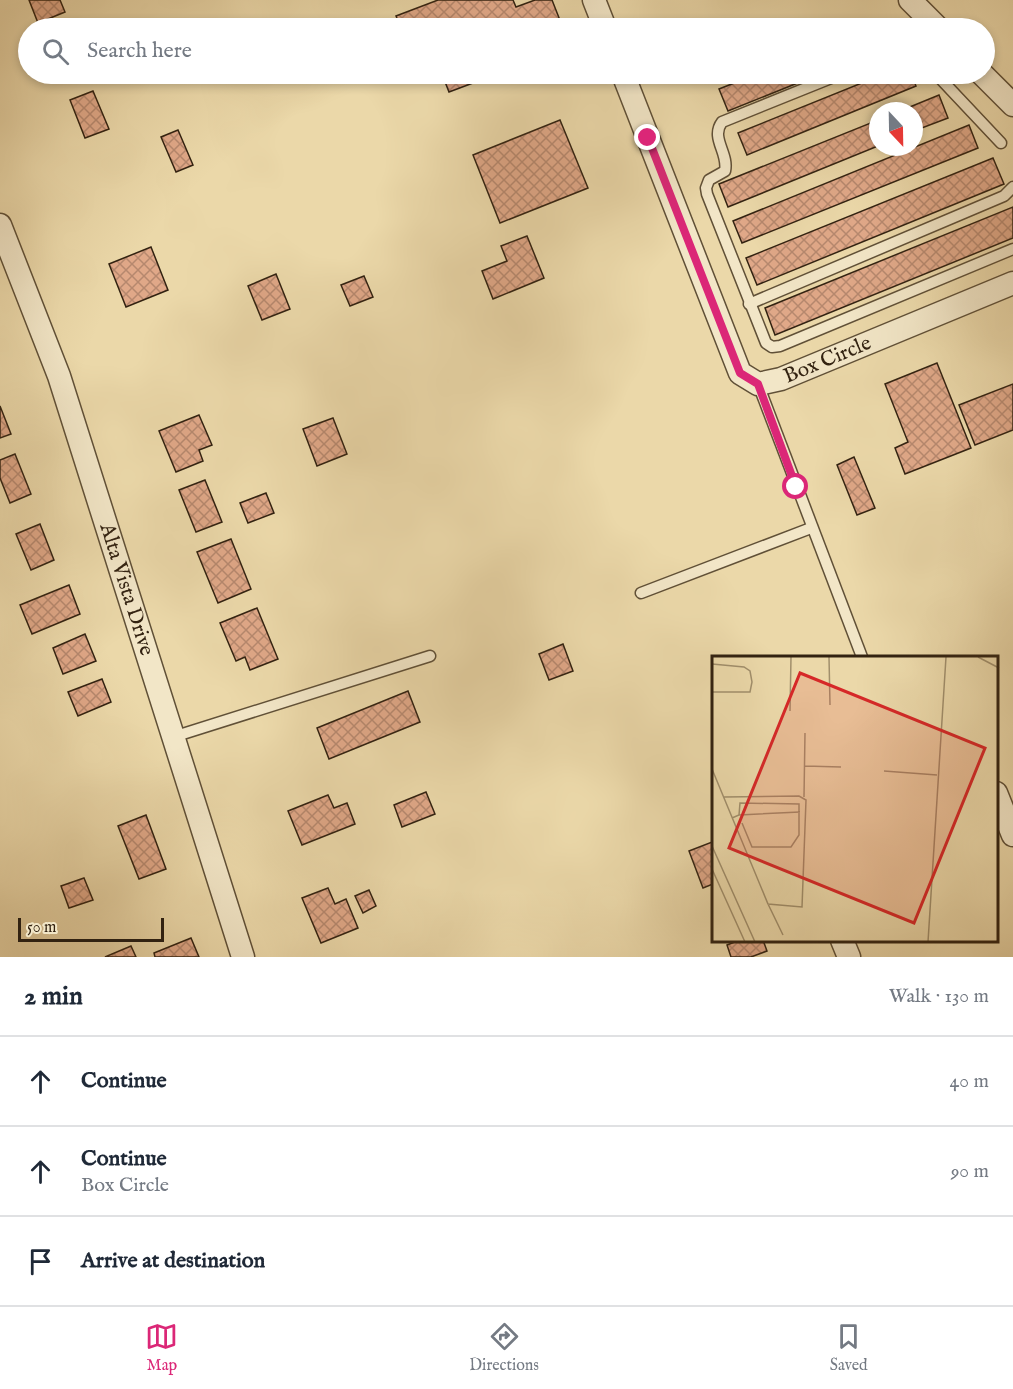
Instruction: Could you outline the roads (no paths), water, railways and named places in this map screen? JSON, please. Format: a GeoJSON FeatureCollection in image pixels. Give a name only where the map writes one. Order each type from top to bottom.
{"type":"FeatureCollection","features":[{"type":"Feature","properties":{"kind":"street"},"geometry":{"type":"LineString","coordinates":[[594,0],[601,18]]}},
{"type":"Feature","properties":{"kind":"street"},"geometry":{"type":"LineString","coordinates":[[910,0],[928,18]]}},
{"type":"Feature","properties":{"kind":"street","name":"Box Circle"},"geometry":{"type":"LineString","coordinates":[[626,84],[740,373],[758,384],[781,379],[1013,284]]}},
{"type":"Feature","properties":{"kind":"street"},"geometry":{"type":"LineString","coordinates":[[992,84],[1013,105]]}},
{"type":"Feature","properties":{"kind":"street","name":"Alta Vista Drive"},"geometry":{"type":"LineString","coordinates":[[0,225],[59,376],[243,957]]}},
{"type":"Feature","properties":{"kind":"street"},"geometry":{"type":"LineString","coordinates":[[998,798],[1013,835]]}},
{"type":"Feature","properties":{"kind":"street"},"geometry":{"type":"LineString","coordinates":[[843,942],[849,957]]}},
{"type":"Feature","properties":{"kind":"lane"},"geometry":{"type":"LineString","coordinates":[[816,84],[722,122],[717,128],[717,137],[727,162],[725,171],[709,180],[706,188],[707,194],[766,343],[772,347],[780,346],[1013,249]]}},
{"type":"Feature","properties":{"kind":"lane"},"geometry":{"type":"LineString","coordinates":[[946,84],[1001,142]]}},
{"type":"Feature","properties":{"kind":"lane"},"geometry":{"type":"LineString","coordinates":[[749,304],[1004,196],[1013,187]]}},
{"type":"Feature","properties":{"kind":"lane"},"geometry":{"type":"LineString","coordinates":[[758,384],[862,656]]}},
{"type":"Feature","properties":{"kind":"lane"},"geometry":{"type":"LineString","coordinates":[[641,593],[812,528]]}},
{"type":"Feature","properties":{"kind":"lane"},"geometry":{"type":"LineString","coordinates":[[173,737],[430,656]]}}]}
